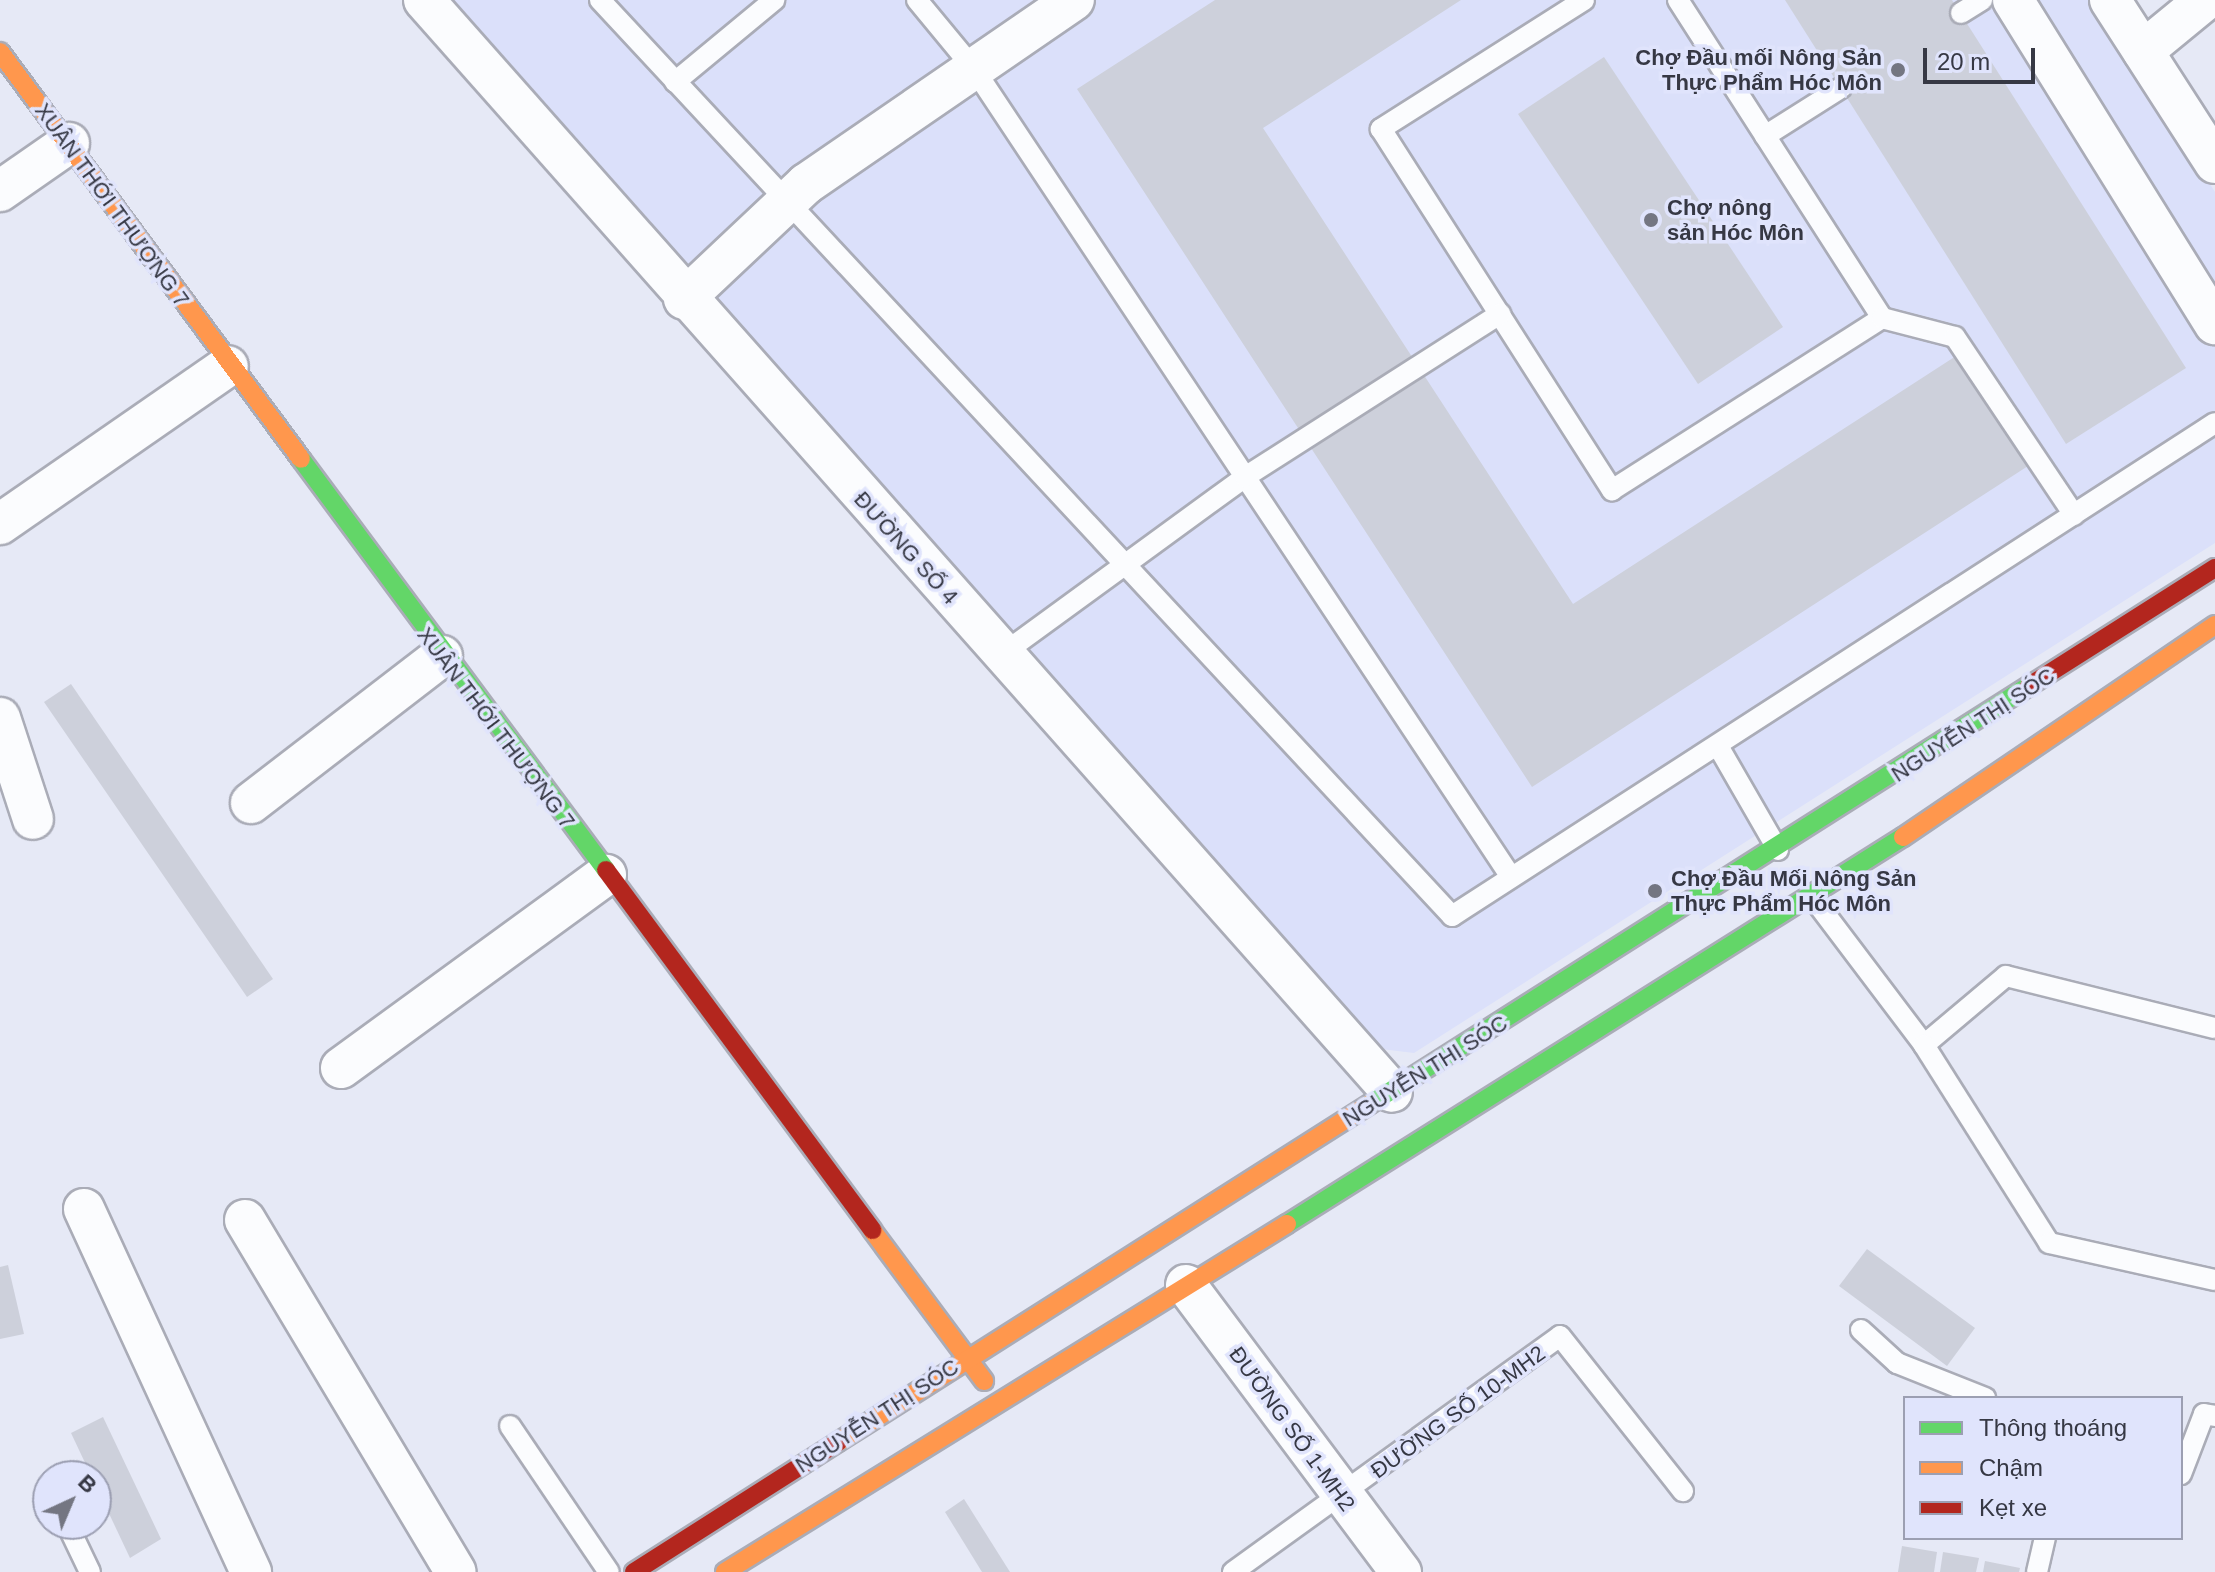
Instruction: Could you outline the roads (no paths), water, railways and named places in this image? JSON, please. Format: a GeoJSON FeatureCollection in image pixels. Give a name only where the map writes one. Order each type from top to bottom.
{"type":"FeatureCollection","features":[{"type":"Feature","properties":{"kind":"main road","name":"XUÂN THỚI THƯỢNG 7"},"geometry":{"type":"LineString","coordinates":[[0,52],[442,656],[997,1400]]}},
{"type":"Feature","properties":{"kind":"main road","name":"NGUYỄN THỊ SÓC"},"geometry":{"type":"LineString","coordinates":[[634,1572],[967,1358],[1779,851],[2215,568]]}},
{"type":"Feature","properties":{"kind":"main road"},"geometry":{"type":"LineString","coordinates":[[725,1572],[997,1400],[1813,898],[2208,639]]}},
{"type":"Feature","properties":{"kind":"street","name":"ĐƯỜNG SỐ 4"},"geometry":{"type":"LineString","coordinates":[[424,0],[684,299],[1392,1092]]}},
{"type":"Feature","properties":{"kind":"street"},"geometry":{"type":"LineString","coordinates":[[684,299],[785,203],[1074,0]]}},
{"type":"Feature","properties":{"kind":"street"},"geometry":{"type":"LineString","coordinates":[[2013,0],[2215,324]]}},
{"type":"Feature","properties":{"kind":"street"},"geometry":{"type":"LineString","coordinates":[[2110,0],[2215,163]]}},
{"type":"Feature","properties":{"kind":"street"},"geometry":{"type":"LineString","coordinates":[[2143,51],[2205,0]]}},
{"type":"Feature","properties":{"kind":"street"},"geometry":{"type":"LineString","coordinates":[[0,191],[69,143]]}},
{"type":"Feature","properties":{"kind":"street"},"geometry":{"type":"LineString","coordinates":[[0,524],[228,366]]}},
{"type":"Feature","properties":{"kind":"street"},"geometry":{"type":"LineString","coordinates":[[251,803],[442,656]]}},
{"type":"Feature","properties":{"kind":"street"},"geometry":{"type":"LineString","coordinates":[[0,718],[33,819]]}},
{"type":"Feature","properties":{"kind":"street"},"geometry":{"type":"LineString","coordinates":[[341,1068],[606,875]]}},
{"type":"Feature","properties":{"kind":"street"},"geometry":{"type":"LineString","coordinates":[[84,1209],[251,1572]]}},
{"type":"Feature","properties":{"kind":"street"},"geometry":{"type":"LineString","coordinates":[[245,1220],[456,1572]]}},
{"type":"Feature","properties":{"kind":"street","name":"ĐƯỜNG SỐ 1-MH2"},"geometry":{"type":"LineString","coordinates":[[1186,1285],[1341,1498],[1401,1572]]}},
{"type":"Feature","properties":{"kind":"lane"},"geometry":{"type":"LineString","coordinates":[[600,0],[1121,567],[1452,916],[2215,423]]}},
{"type":"Feature","properties":{"kind":"lane"},"geometry":{"type":"LineString","coordinates":[[675,82],[774,0]]}},
{"type":"Feature","properties":{"kind":"lane"},"geometry":{"type":"LineString","coordinates":[[917,0],[974,69],[1511,877]]}},
{"type":"Feature","properties":{"kind":"lane"},"geometry":{"type":"LineString","coordinates":[[1584,0],[1381,129],[1612,490],[1882,318]]}},
{"type":"Feature","properties":{"kind":"lane"},"geometry":{"type":"LineString","coordinates":[[1678,0],[1882,318],[1955,337],[2074,515]]}},
{"type":"Feature","properties":{"kind":"lane"},"geometry":{"type":"LineString","coordinates":[[1961,13],[1982,0]]}},
{"type":"Feature","properties":{"kind":"lane"},"geometry":{"type":"LineString","coordinates":[[1765,136],[1841,88]]}},
{"type":"Feature","properties":{"kind":"lane"},"geometry":{"type":"LineString","coordinates":[[1001,655],[1245,477],[1500,314]]}},
{"type":"Feature","properties":{"kind":"lane"},"geometry":{"type":"LineString","coordinates":[[1718,746],[1779,851]]}},
{"type":"Feature","properties":{"kind":"lane"},"geometry":{"type":"LineString","coordinates":[[1813,898],[1924,1045],[2049,1243],[2215,1280]]}},
{"type":"Feature","properties":{"kind":"lane"},"geometry":{"type":"LineString","coordinates":[[1924,1045],[2006,976],[2215,1028]]}},
{"type":"Feature","properties":{"kind":"lane"},"geometry":{"type":"LineString","coordinates":[[1861,1330],[1897,1363],[1980,1396]]}},
{"type":"Feature","properties":{"kind":"lane","name":"ĐƯỜNG SỐ 10-MH2"},"geometry":{"type":"LineString","coordinates":[[1233,1572],[1341,1498],[1560,1336],[1683,1491]]}},
{"type":"Feature","properties":{"kind":"lane"},"geometry":{"type":"LineString","coordinates":[[2183,1469],[2204,1414],[2215,1416]]}},
{"type":"Feature","properties":{"kind":"lane"},"geometry":{"type":"LineString","coordinates":[[510,1426],[609,1572]]}},
{"type":"Feature","properties":{"kind":"lane"},"geometry":{"type":"LineString","coordinates":[[75,1540],[90,1572]]}},
{"type":"Feature","properties":{"kind":"lane"},"geometry":{"type":"LineString","coordinates":[[2037,1572],[2045,1540]]}},
{"type":"Feature","properties":{"kind":"place","name":"Chợ Đầu mối Nông Sản Thực Phẩm Hóc Môn"},"geometry":{"type":"Point","coordinates":[1898,70]}},
{"type":"Feature","properties":{"kind":"place","name":"Chợ nông sản Hóc Môn"},"geometry":{"type":"Point","coordinates":[1651,220]}},
{"type":"Feature","properties":{"kind":"place","name":"Chợ Đầu Mối Nông Sản Thực Phẩm Hóc Môn"},"geometry":{"type":"Point","coordinates":[1655,891]}}]}
